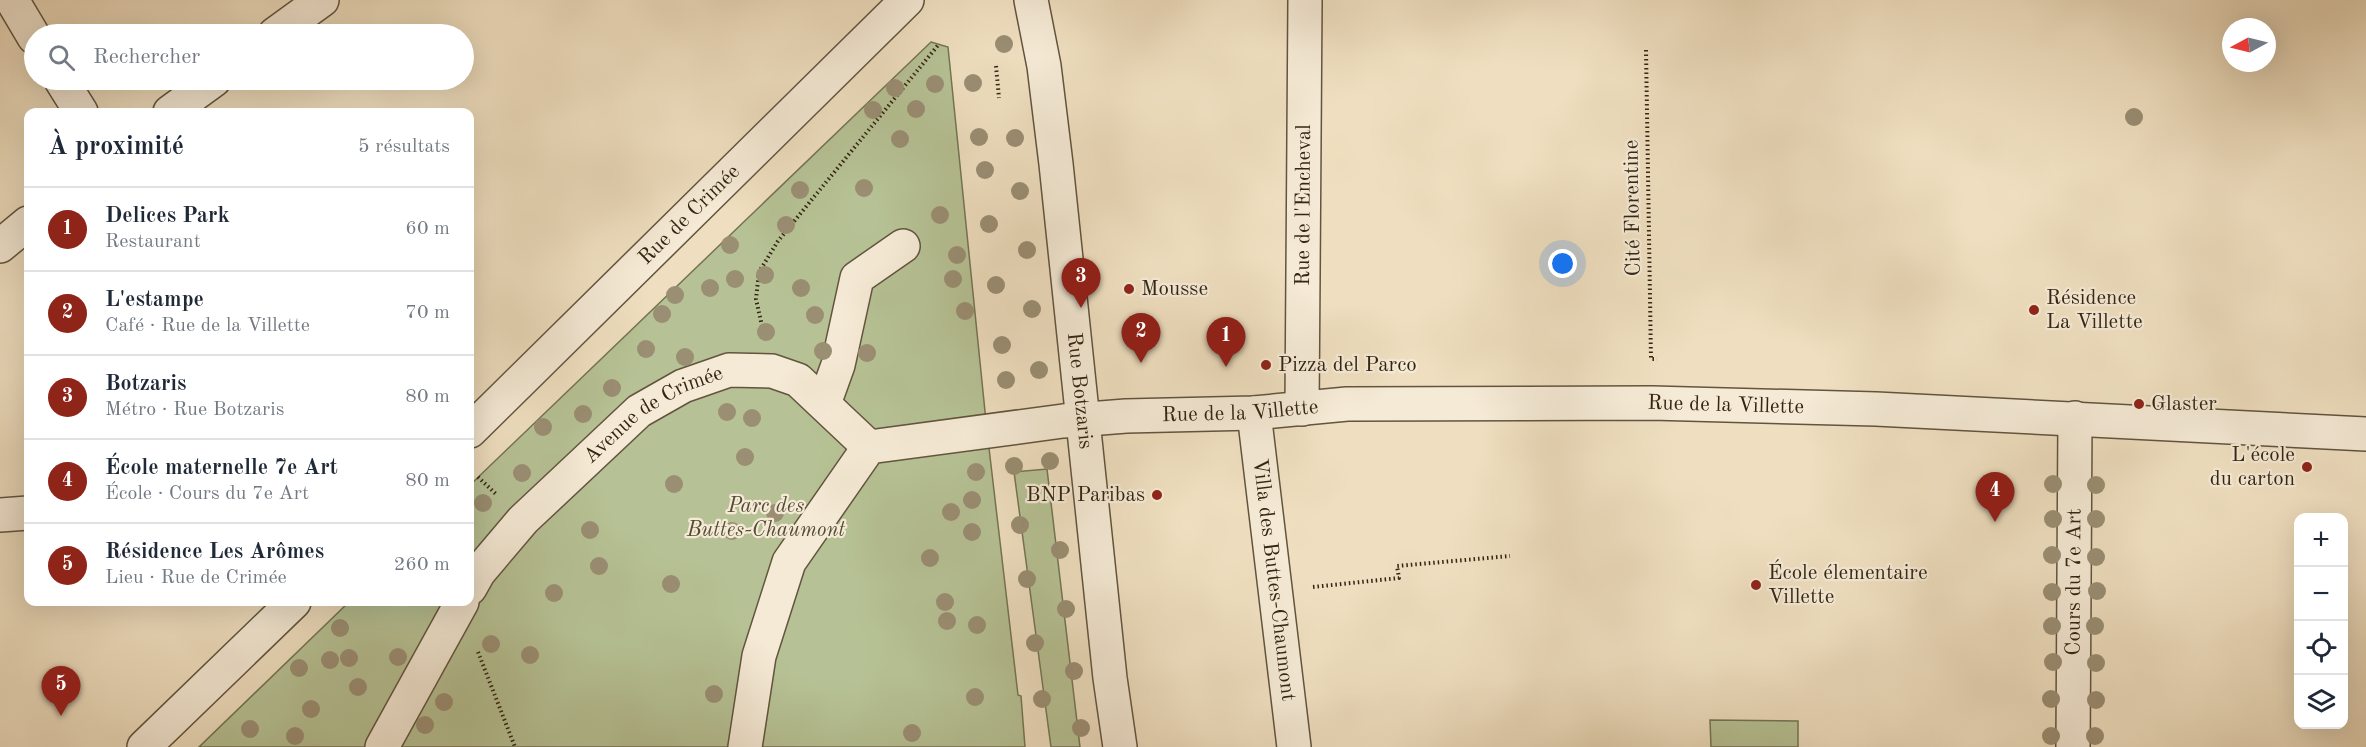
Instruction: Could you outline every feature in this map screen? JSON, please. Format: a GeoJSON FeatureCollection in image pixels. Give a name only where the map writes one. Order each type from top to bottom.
{"type":"FeatureCollection","features":[{"type":"Feature","properties":{"kind":"street"},"geometry":{"type":"LineString","coordinates":[[12,0],[26,24]]}},
{"type":"Feature","properties":{"kind":"street"},"geometry":{"type":"LineString","coordinates":[[290,24],[322,0]]}},
{"type":"Feature","properties":{"kind":"street","name":"Rue de Crimée"},"geometry":{"type":"LineString","coordinates":[[474,426],[907,0]]}},
{"type":"Feature","properties":{"kind":"street","name":"Rue Botzaris"},"geometry":{"type":"LineString","coordinates":[[1031,0],[1044,66],[1110,678],[1120,747]]}},
{"type":"Feature","properties":{"kind":"street","name":"Rue de l'Encheval"},"geometry":{"type":"LineString","coordinates":[[1302,409],[1305,0]]}},
{"type":"Feature","properties":{"kind":"street"},"geometry":{"type":"LineString","coordinates":[[67,90],[78,108]]}},
{"type":"Feature","properties":{"kind":"street"},"geometry":{"type":"LineString","coordinates":[[176,108],[200,90]]}},
{"type":"Feature","properties":{"kind":"street"},"geometry":{"type":"LineString","coordinates":[[0,246],[24,226]]}},
{"type":"Feature","properties":{"kind":"street"},"geometry":{"type":"LineString","coordinates":[[824,404],[838,365],[857,278],[903,246]]}},
{"type":"Feature","properties":{"kind":"street","name":"Avenue de Crimée"},"geometry":{"type":"LineString","coordinates":[[474,580],[523,520],[639,411],[683,387],[729,370],[772,371],[798,380],[869,447]]}},
{"type":"Feature","properties":{"kind":"street","name":"Rue de la Villette"},"geometry":{"type":"LineString","coordinates":[[869,447],[1126,416],[1254,412],[1347,404],[1652,403],[1876,408],[2366,434]]}},
{"type":"Feature","properties":{"kind":"street","name":"Villa des Buttes-Chaumont"},"geometry":{"type":"LineString","coordinates":[[1254,412],[1294,747]]}},
{"type":"Feature","properties":{"kind":"street","name":"Cours du 7e Art"},"geometry":{"type":"LineString","coordinates":[[2073,747],[2075,418]]}},
{"type":"Feature","properties":{"kind":"street"},"geometry":{"type":"LineString","coordinates":[[745,747],[759,656],[789,562],[869,447]]}},
{"type":"Feature","properties":{"kind":"street"},"geometry":{"type":"LineString","coordinates":[[0,515],[24,513]]}},
{"type":"Feature","properties":{"kind":"street"},"geometry":{"type":"LineString","coordinates":[[144,747],[290,606]]}},
{"type":"Feature","properties":{"kind":"street","name":"Avenue de Crimée"},"geometry":{"type":"LineString","coordinates":[[382,747],[459,606]]}},
{"type":"Feature","properties":{"kind":"path"},"geometry":{"type":"LineString","coordinates":[[772,371],[756,298],[759,272],[778,241],[939,44]]}},
{"type":"Feature","properties":{"kind":"path","name":"Cité Florentine"},"geometry":{"type":"LineString","coordinates":[[1646,50],[1651,359],[1657,360]]}},
{"type":"Feature","properties":{"kind":"path"},"geometry":{"type":"LineString","coordinates":[[996,66],[999,99]]}},
{"type":"Feature","properties":{"kind":"path"},"geometry":{"type":"LineString","coordinates":[[478,477],[501,499]]}},
{"type":"Feature","properties":{"kind":"path"},"geometry":{"type":"LineString","coordinates":[[1309,587],[1399,578],[1397,566],[1509,556]]}},
{"type":"Feature","properties":{"kind":"path"},"geometry":{"type":"LineString","coordinates":[[465,606],[515,747]]}},
{"type":"Feature","properties":{"kind":"green space","name":"Parc des Buttes-Chaumont"},"geometry":{"type":"Polygon","coordinates":[[[931,42],[948,47],[987,431],[1018,695],[1021,696],[1025,747],[199,747],[345,606],[474,606],[474,481],[931,42]]]}},
{"type":"Feature","properties":{"kind":"green space"},"geometry":{"type":"Polygon","coordinates":[[[1047,469],[1080,747],[1051,747],[1014,472],[1047,469]]]}},
{"type":"Feature","properties":{"kind":"green space"},"geometry":{"type":"Polygon","coordinates":[[[1710,720],[1798,721],[1798,747],[1711,747],[1710,720]]]}},
{"type":"Feature","properties":{"kind":"place","name":"Mousse"},"geometry":{"type":"Point","coordinates":[1129,289]}},
{"type":"Feature","properties":{"kind":"place","name":"Botzaris"},"geometry":{"type":"Point","coordinates":[1081,308]}},
{"type":"Feature","properties":{"kind":"place","name":"Résidence La Villette"},"geometry":{"type":"Point","coordinates":[2034,310]}},
{"type":"Feature","properties":{"kind":"place","name":"L'estampe"},"geometry":{"type":"Point","coordinates":[1141,363]}},
{"type":"Feature","properties":{"kind":"place","name":"Pizza del Parco"},"geometry":{"type":"Point","coordinates":[1266,365]}},
{"type":"Feature","properties":{"kind":"place","name":"Delices Park"},"geometry":{"type":"Point","coordinates":[1226,367]}},
{"type":"Feature","properties":{"kind":"place","name":"Glaster"},"geometry":{"type":"Point","coordinates":[2139,404]}},
{"type":"Feature","properties":{"kind":"place","name":"L'école du carton"},"geometry":{"type":"Point","coordinates":[2307,467]}},
{"type":"Feature","properties":{"kind":"place","name":"BNP Paribas"},"geometry":{"type":"Point","coordinates":[1157,495]}},
{"type":"Feature","properties":{"kind":"place","name":"École maternelle 7e Art"},"geometry":{"type":"Point","coordinates":[1995,522]}},
{"type":"Feature","properties":{"kind":"place","name":"École élementaire Villette"},"geometry":{"type":"Point","coordinates":[1756,585]}},
{"type":"Feature","properties":{"kind":"place","name":"Résidence Les Arômes"},"geometry":{"type":"Point","coordinates":[61,716]}}]}
